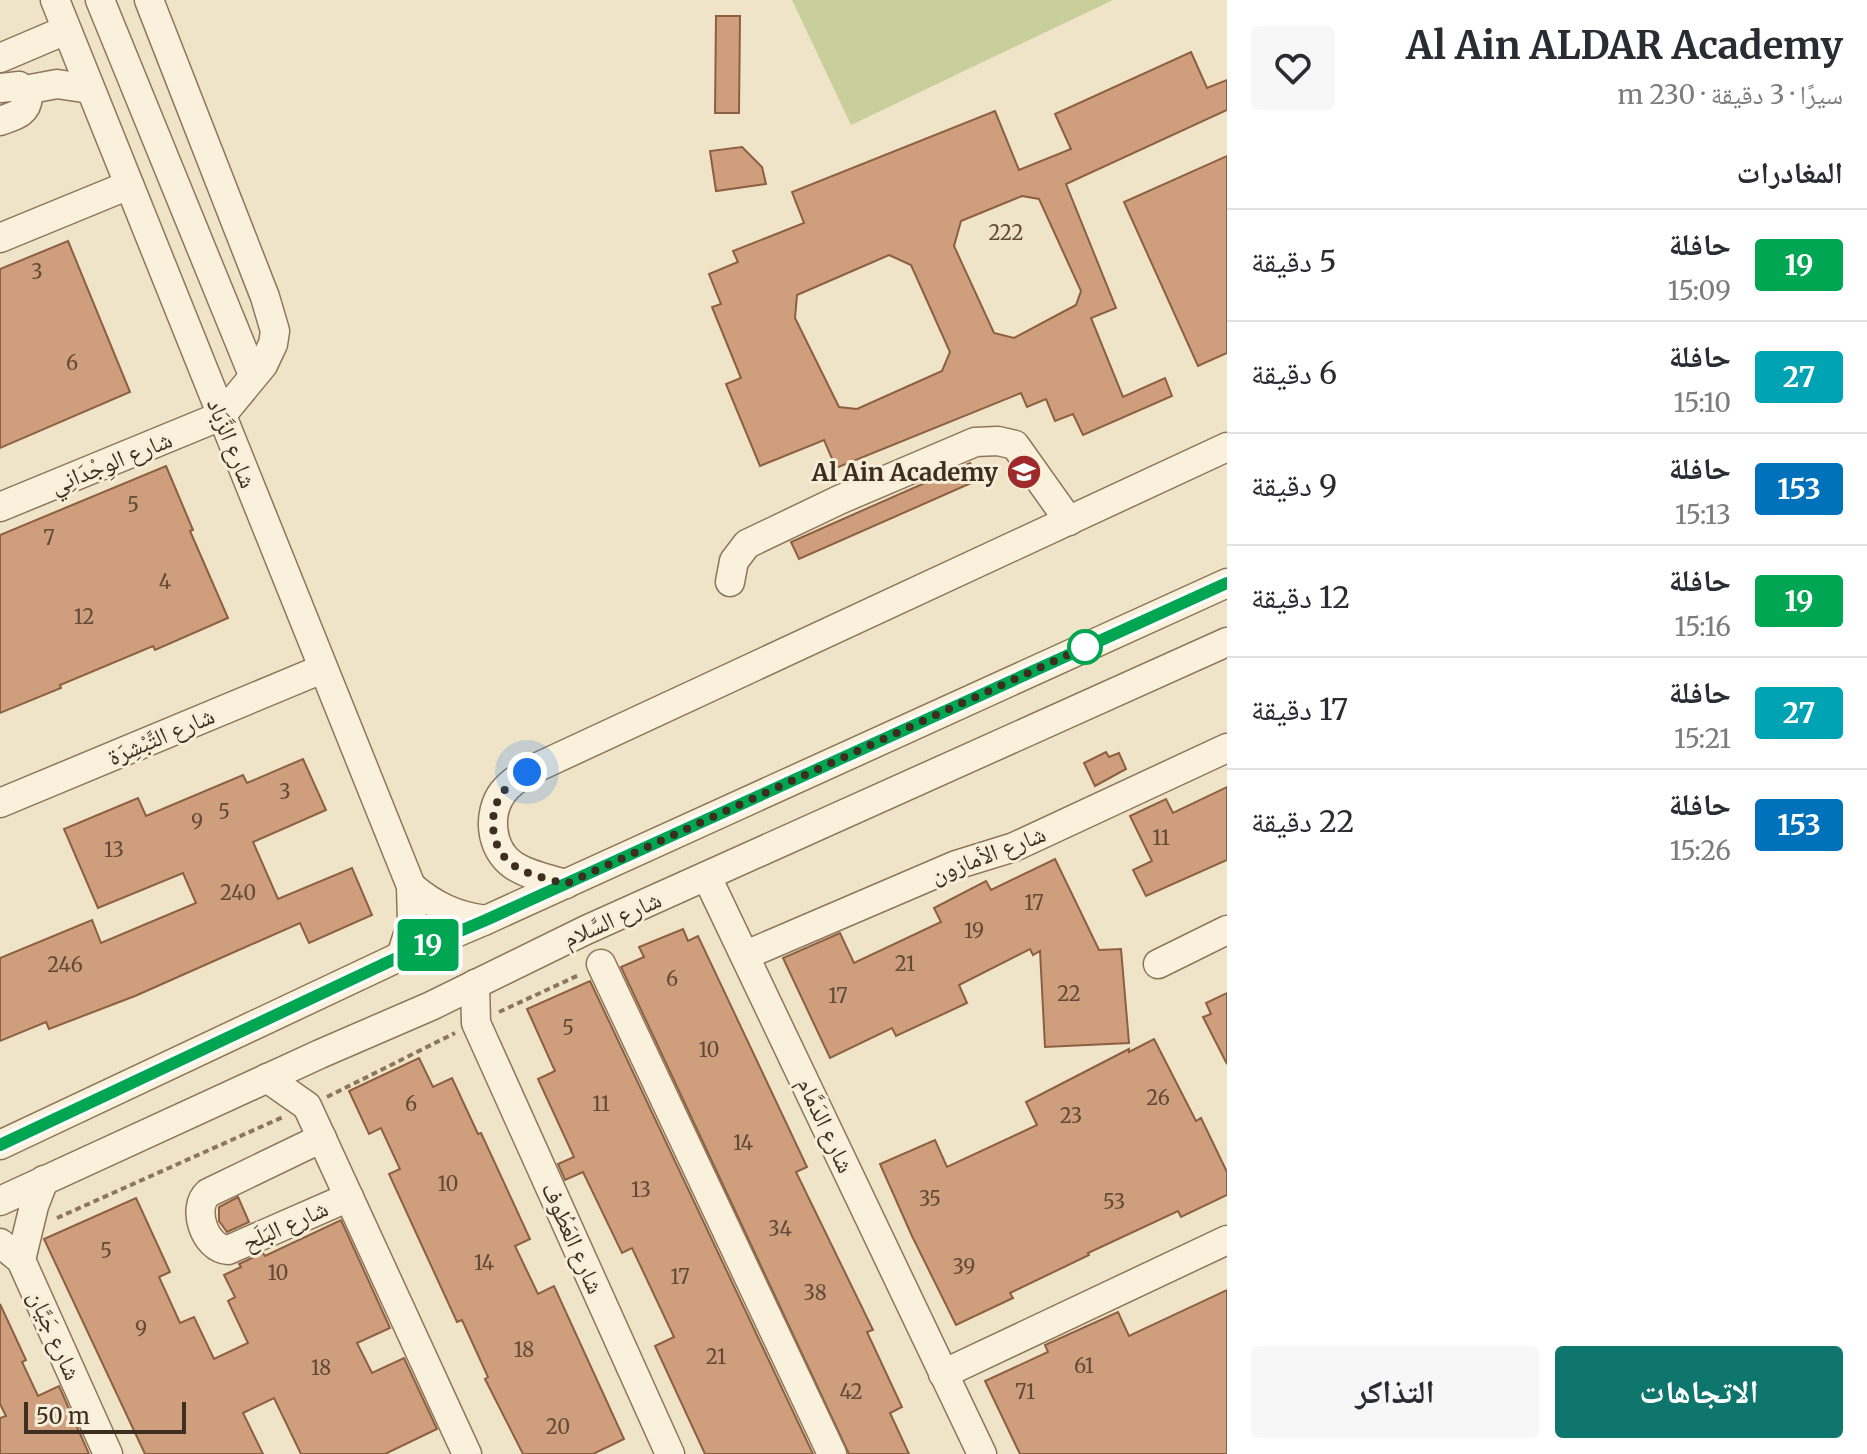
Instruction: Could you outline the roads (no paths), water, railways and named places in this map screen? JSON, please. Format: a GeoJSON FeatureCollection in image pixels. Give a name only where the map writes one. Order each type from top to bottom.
{"type":"FeatureCollection","features":[{"type":"Feature","properties":{"kind":"street","name":"شارع الزَّبَاد"},"geometry":{"type":"LineString","coordinates":[[55,0],[411,886],[412,922],[401,956]]}},
{"type":"Feature","properties":{"kind":"street"},"geometry":{"type":"LineString","coordinates":[[100,0],[253,375]]}},
{"type":"Feature","properties":{"kind":"street"},"geometry":{"type":"LineString","coordinates":[[149,0],[273,318],[273,344],[263,365],[221,416]]}},
{"type":"Feature","properties":{"kind":"street"},"geometry":{"type":"LineString","coordinates":[[0,58],[66,30]]}},
{"type":"Feature","properties":{"kind":"street"},"geometry":{"type":"LineString","coordinates":[[12,89],[57,84],[90,89]]}},
{"type":"Feature","properties":{"kind":"street"},"geometry":{"type":"LineString","coordinates":[[0,121],[23,111],[27,105],[12,89]]}},
{"type":"Feature","properties":{"kind":"street"},"geometry":{"type":"LineString","coordinates":[[0,238],[129,185]]}},
{"type":"Feature","properties":{"kind":"street","name":"شارع الوِجْدَانِي"},"geometry":{"type":"LineString","coordinates":[[0,507],[221,416]]}},
{"type":"Feature","properties":{"kind":"street"},"geometry":{"type":"LineString","coordinates":[[730,582],[734,561],[747,544],[839,500],[975,442],[998,441],[1015,445],[1069,521]]}},
{"type":"Feature","properties":{"kind":"street"},"geometry":{"type":"LineString","coordinates":[[566,884],[511,864],[496,843],[493,827],[495,808],[501,794],[527,772],[1227,447]]}},
{"type":"Feature","properties":{"kind":"street"},"geometry":{"type":"LineString","coordinates":[[0,1145],[401,956],[1227,583]]}},
{"type":"Feature","properties":{"kind":"street","name":"شارع السَّلام"},"geometry":{"type":"LineString","coordinates":[[0,1201],[431,1006],[586,930],[1227,642]]}},
{"type":"Feature","properties":{"kind":"street","name":"شارع التَّبْشِرَة"},"geometry":{"type":"LineString","coordinates":[[0,803],[322,669]]}},
{"type":"Feature","properties":{"kind":"street","name":"شارع الأمازون"},"geometry":{"type":"LineString","coordinates":[[746,955],[956,865],[1014,847],[1227,748]]}},
{"type":"Feature","properties":{"kind":"street","name":"شارع الدَمَّام"},"geometry":{"type":"LineString","coordinates":[[707,877],[982,1454]]}},
{"type":"Feature","properties":{"kind":"street"},"geometry":{"type":"LineString","coordinates":[[411,886],[445,910],[486,920]]}},
{"type":"Feature","properties":{"kind":"street"},"geometry":{"type":"LineString","coordinates":[[1158,964],[1227,930]]}},
{"type":"Feature","properties":{"kind":"street"},"geometry":{"type":"LineString","coordinates":[[601,964],[832,1454]]}},
{"type":"Feature","properties":{"kind":"street","name":"شارع العَطُوف"},"geometry":{"type":"LineString","coordinates":[[475,984],[476,1023],[670,1454]]}},
{"type":"Feature","properties":{"kind":"street"},"geometry":{"type":"LineString","coordinates":[[431,1006],[476,1023]]}},
{"type":"Feature","properties":{"kind":"street"},"geometry":{"type":"LineString","coordinates":[[307,1106],[320,1054]]}},
{"type":"Feature","properties":{"kind":"street","name":"شارع البَلَح"},"geometry":{"type":"LineString","coordinates":[[267,1078],[307,1106],[467,1454]]}},
{"type":"Feature","properties":{"kind":"street","name":"شارع البَلَح"},"geometry":{"type":"LineString","coordinates":[[322,1138],[208,1193],[201,1200],[201,1220],[214,1245],[228,1250],[349,1197]]}},
{"type":"Feature","properties":{"kind":"street","name":"شارع جَيَّان"},"geometry":{"type":"LineString","coordinates":[[44,1180],[10,1252],[108,1454]]}},
{"type":"Feature","properties":{"kind":"street"},"geometry":{"type":"LineString","coordinates":[[943,1374],[1227,1240]]}},
{"type":"Feature","properties":{"kind":"place","name":"Al Ain Academy"},"geometry":{"type":"Point","coordinates":[1024,472]}}]}
